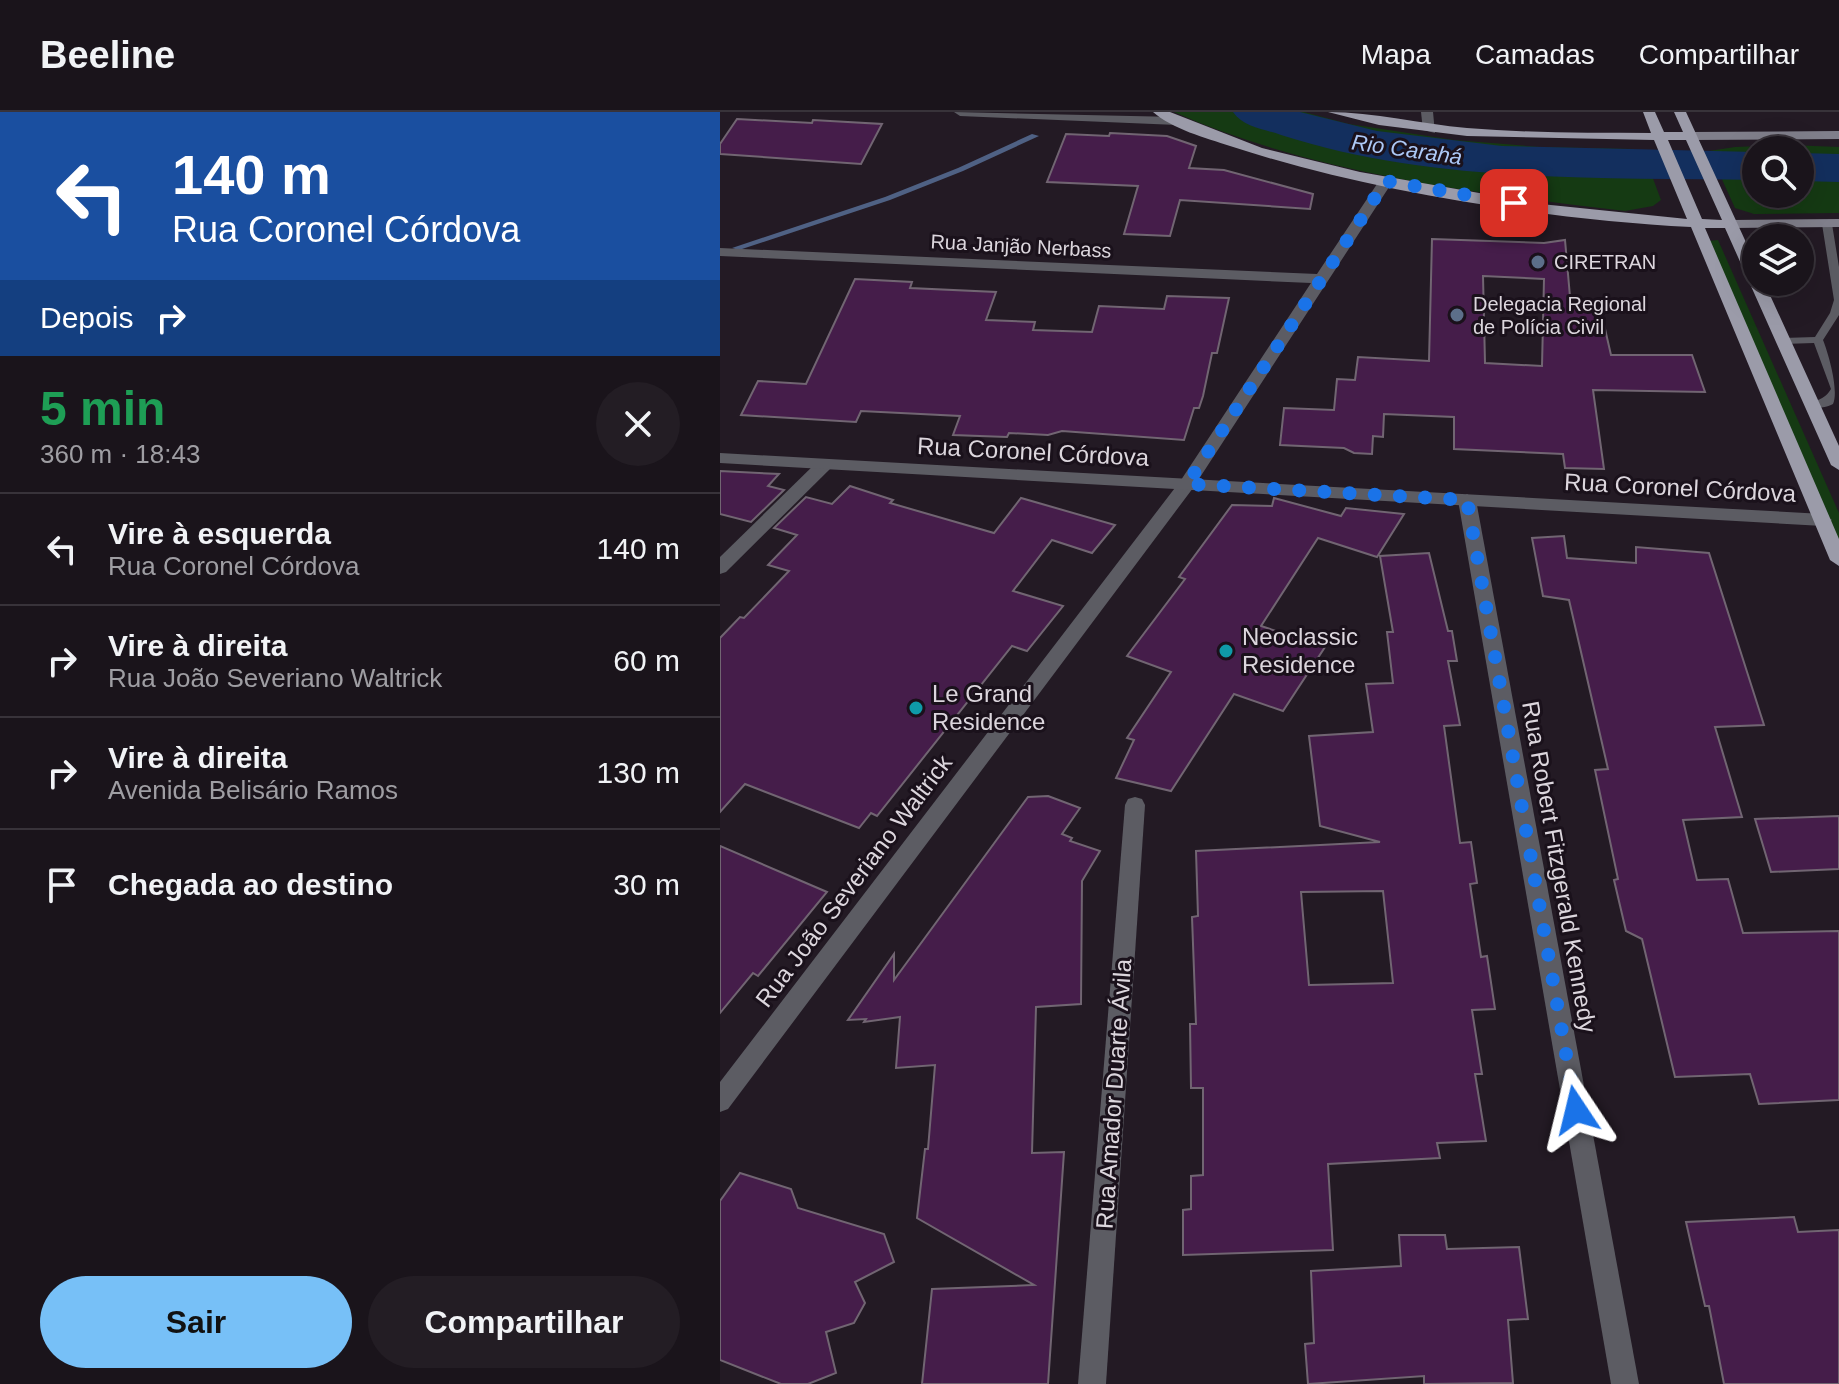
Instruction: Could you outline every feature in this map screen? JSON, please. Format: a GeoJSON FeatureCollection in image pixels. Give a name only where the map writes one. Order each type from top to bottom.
{"type":"FeatureCollection","features":[{"type":"Feature","properties":{"kind":"main road"},"geometry":{"type":"LineString","coordinates":[[1159,112],[1260,150],[1386,181],[1541,208],[1697,224],[1833,224]]}},
{"type":"Feature","properties":{"kind":"main road"},"geometry":{"type":"LineString","coordinates":[[1334,112],[1430,130],[1538,138],[1662,141],[1839,135]]}},
{"type":"Feature","properties":{"kind":"main road"},"geometry":{"type":"LineString","coordinates":[[1649,112],[1839,560]]}},
{"type":"Feature","properties":{"kind":"main road"},"geometry":{"type":"LineString","coordinates":[[1680,112],[1742,248]]}},
{"type":"Feature","properties":{"kind":"main road"},"geometry":{"type":"LineString","coordinates":[[1763,296],[1839,465]]}},
{"type":"Feature","properties":{"kind":"street"},"geometry":{"type":"LineString","coordinates":[[960,112],[1177,121]]}},
{"type":"Feature","properties":{"kind":"street"},"geometry":{"type":"LineString","coordinates":[[1427,112],[1430,130]]}},
{"type":"Feature","properties":{"kind":"street","name":"Rua João Severiano Waltrick"},"geometry":{"type":"LineString","coordinates":[[720,1101],[1187,484],[1386,181]]}},
{"type":"Feature","properties":{"kind":"street","name":"Rua Janjão Nerbass"},"geometry":{"type":"LineString","coordinates":[[720,252],[1319,279]]}},
{"type":"Feature","properties":{"kind":"street","name":"Rua Coronel Córdova"},"geometry":{"type":"LineString","coordinates":[[720,458],[1823,520]]}},
{"type":"Feature","properties":{"kind":"street"},"geometry":{"type":"LineString","coordinates":[[720,568],[825,464]]}},
{"type":"Feature","properties":{"kind":"street","name":"Rua Robert Fitzgerald Kennedy"},"geometry":{"type":"LineString","coordinates":[[1467,500],[1625,1384]]}},
{"type":"Feature","properties":{"kind":"street","name":"Rua Amador Duarte Ávila"},"geometry":{"type":"LineString","coordinates":[[1092,1384],[1135,805]]}},
{"type":"Feature","properties":{"kind":"lane"},"geometry":{"type":"LineString","coordinates":[[1818,340],[1835,313],[1839,300],[1833,224]]}},
{"type":"Feature","properties":{"kind":"lane"},"geometry":{"type":"LineString","coordinates":[[1783,341],[1818,340]]}},
{"type":"Feature","properties":{"kind":"lane"},"geometry":{"type":"LineString","coordinates":[[1813,406],[1829,401],[1837,389],[1818,340]]}},
{"type":"Feature","properties":{"kind":"green space"},"geometry":{"type":"Polygon","coordinates":[[[1174,112],[1304,112],[1349,124],[1454,140],[1540,147],[1633,149],[1645,157],[1661,200],[1653,206],[1625,211],[1395,178],[1282,151],[1174,112]]]}},
{"type":"Feature","properties":{"kind":"green space"},"geometry":{"type":"Polygon","coordinates":[[[1814,146],[1839,147],[1839,213],[1754,214],[1735,208],[1709,151],[1742,147],[1742,208],[1814,208],[1814,146]]]}},
{"type":"Feature","properties":{"kind":"green space"},"geometry":{"type":"Polygon","coordinates":[[[1718,240],[1839,513],[1839,542],[1709,241],[1718,240]]]}},
{"type":"Feature","properties":{"kind":"building"},"geometry":{"type":"Polygon","coordinates":[[[737,119],[882,124],[861,164],[720,154],[720,144],[737,119]]]}},
{"type":"Feature","properties":{"kind":"building"},"geometry":{"type":"Polygon","coordinates":[[[1110,133],[1167,136],[1196,146],[1189,168],[1224,170],[1313,194],[1310,209],[1180,200],[1170,236],[1124,234],[1138,186],[1047,182],[1066,134],[1109,136],[1110,133]]]}},
{"type":"Feature","properties":{"kind":"building"},"geometry":{"type":"Polygon","coordinates":[[[1432,239],[1544,243],[1565,240],[1571,308],[1600,307],[1611,355],[1692,355],[1705,392],[1593,390],[1604,469],[1565,468],[1563,454],[1454,449],[1454,417],[1384,414],[1383,437],[1373,436],[1372,454],[1354,453],[1344,448],[1280,445],[1284,408],[1334,410],[1337,379],[1355,380],[1358,357],[1429,361],[1432,239]],[[1483,276],[1485,363],[1542,366],[1544,279],[1483,276]]]}},
{"type":"Feature","properties":{"kind":"building"},"geometry":{"type":"Polygon","coordinates":[[[855,279],[912,282],[910,288],[996,292],[986,320],[1035,322],[1033,330],[1092,332],[1099,306],[1164,309],[1167,296],[1229,298],[1217,353],[1212,353],[1203,396],[1199,408],[1194,408],[1184,440],[1062,431],[1048,435],[1009,433],[1007,437],[953,435],[960,416],[861,411],[856,422],[741,415],[758,381],[806,384],[855,279]]]}},
{"type":"Feature","properties":{"kind":"building"},"geometry":{"type":"Polygon","coordinates":[[[720,471],[779,474],[768,486],[784,490],[751,522],[720,514],[720,471]]]}},
{"type":"Feature","properties":{"kind":"building"},"geometry":{"type":"Polygon","coordinates":[[[850,486],[893,500],[890,503],[994,533],[1021,498],[1115,525],[1092,553],[1052,540],[1013,591],[1063,606],[1027,651],[1012,646],[877,816],[871,813],[859,828],[745,784],[720,812],[720,638],[789,571],[768,565],[797,535],[774,528],[806,497],[832,504],[850,486]]]}},
{"type":"Feature","properties":{"kind":"building"},"geometry":{"type":"Polygon","coordinates":[[[1274,498],[1341,516],[1346,508],[1404,514],[1377,557],[1318,538],[1261,626],[1325,647],[1283,711],[1234,694],[1171,791],[1116,778],[1134,740],[1127,738],[1171,672],[1127,656],[1185,579],[1179,577],[1232,505],[1272,506],[1274,498]]]}},
{"type":"Feature","properties":{"kind":"building"},"geometry":{"type":"Polygon","coordinates":[[[1564,536],[1567,558],[1636,563],[1636,547],[1709,553],[1764,725],[1715,727],[1742,817],[1683,820],[1697,880],[1728,879],[1743,933],[1839,931],[1839,1100],[1759,1104],[1750,1074],[1675,1077],[1642,939],[1626,931],[1614,880],[1618,879],[1595,770],[1608,769],[1569,600],[1543,596],[1532,538],[1564,536]]]}},
{"type":"Feature","properties":{"kind":"building"},"geometry":{"type":"Polygon","coordinates":[[[1429,553],[1448,631],[1452,631],[1457,661],[1448,661],[1460,725],[1444,726],[1460,843],[1471,842],[1477,883],[1470,884],[1481,957],[1487,956],[1495,1009],[1472,1010],[1482,1074],[1475,1074],[1486,1141],[1437,1143],[1440,1158],[1328,1164],[1333,1250],[1183,1255],[1183,1210],[1191,1209],[1191,1176],[1203,1175],[1203,1088],[1191,1088],[1190,1024],[1196,1024],[1192,917],[1198,916],[1196,851],[1380,842],[1320,826],[1309,736],[1373,732],[1366,684],[1393,683],[1387,632],[1393,632],[1380,556],[1429,553]],[[1383,891],[1301,892],[1309,985],[1393,983],[1383,891]]]}},
{"type":"Feature","properties":{"kind":"building"},"geometry":{"type":"Polygon","coordinates":[[[1048,796],[1080,808],[1062,834],[1072,838],[1070,841],[1100,851],[1082,881],[1081,1004],[1036,1007],[1032,1153],[1064,1152],[1048,1384],[922,1384],[932,1289],[1034,1285],[917,1218],[925,1149],[928,1149],[935,1065],[896,1068],[900,1017],[864,1022],[866,1019],[848,1020],[894,954],[894,980],[1028,797],[1048,796]]]}},
{"type":"Feature","properties":{"kind":"building"},"geometry":{"type":"Polygon","coordinates":[[[1839,816],[1839,869],[1771,872],[1755,819],[1839,816]]]}},
{"type":"Feature","properties":{"kind":"building"},"geometry":{"type":"Polygon","coordinates":[[[720,846],[827,892],[758,976],[753,973],[720,1013],[720,846]]]}},
{"type":"Feature","properties":{"kind":"building"},"geometry":{"type":"Polygon","coordinates":[[[740,1173],[791,1189],[798,1208],[884,1234],[894,1262],[855,1282],[865,1303],[854,1323],[826,1332],[836,1373],[808,1384],[781,1384],[720,1360],[720,1201],[740,1173]]]}},
{"type":"Feature","properties":{"kind":"building"},"geometry":{"type":"Polygon","coordinates":[[[1794,1217],[1798,1232],[1839,1230],[1839,1384],[1724,1384],[1709,1306],[1705,1306],[1686,1222],[1794,1217]]]}},
{"type":"Feature","properties":{"kind":"building"},"geometry":{"type":"Polygon","coordinates":[[[1399,1235],[1445,1235],[1447,1249],[1519,1247],[1528,1319],[1508,1320],[1513,1383],[1424,1384],[1424,1376],[1308,1384],[1305,1344],[1314,1343],[1311,1271],[1401,1266],[1399,1235]]]}},
{"type":"Feature","properties":{"kind":"waterway","name":"Rio Carahá"},"geometry":{"type":"LineString","coordinates":[[1255,112],[1316,131],[1377,145],[1440,154],[1566,163],[1742,166]]}},
{"type":"Feature","properties":{"kind":"waterway"},"geometry":{"type":"LineString","coordinates":[[736,248],[888,198],[961,170],[1035,136]]}},
{"type":"Feature","properties":{"kind":"waterway","name":"Rio Carahá"},"geometry":{"type":"LineString","coordinates":[[1814,167],[1839,168]]}},
{"type":"Feature","properties":{"kind":"place","name":"CIRETRAN"},"geometry":{"type":"Point","coordinates":[1538,262]}},
{"type":"Feature","properties":{"kind":"place","name":"Delegacia Regional de Polícia Civil"},"geometry":{"type":"Point","coordinates":[1457,315]}},
{"type":"Feature","properties":{"kind":"place","name":"Neoclassic Residence"},"geometry":{"type":"Point","coordinates":[1226,651]}},
{"type":"Feature","properties":{"kind":"place","name":"Le Grand Residence"},"geometry":{"type":"Point","coordinates":[916,708]}},
{"type":"Feature","properties":{"kind":"route"},"geometry":{"type":"LineString","coordinates":[[1514,203],[1386,181],[1187,484],[1467,500],[1576,1110]]}}]}
